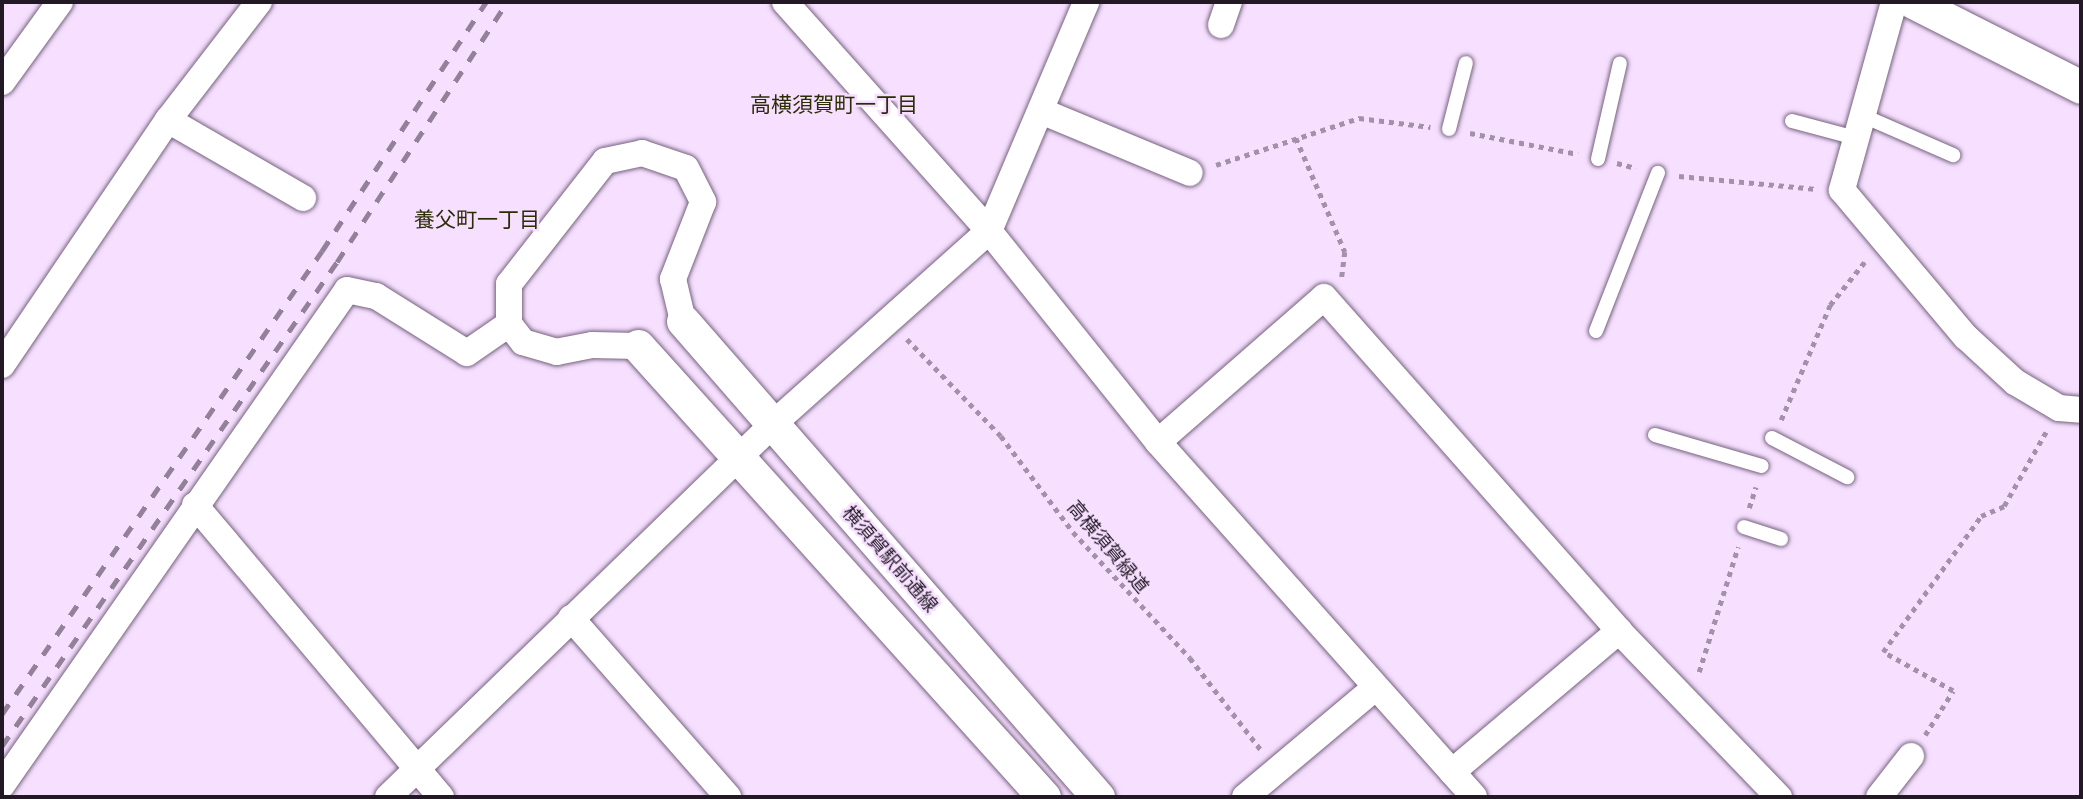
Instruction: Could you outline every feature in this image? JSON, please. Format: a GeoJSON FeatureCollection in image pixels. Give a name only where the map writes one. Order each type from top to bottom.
{"type":"FeatureCollection","features":[{"type":"Feature","properties":{"kind":"street"},"geometry":{"type":"LineString","coordinates":[[2,82],[60,2]]}},
{"type":"Feature","properties":{"kind":"street"},"geometry":{"type":"LineString","coordinates":[[2,365],[168,121],[259,2]]}},
{"type":"Feature","properties":{"kind":"street"},"geometry":{"type":"LineString","coordinates":[[785,2],[989,231],[1158,442],[1474,797]]}},
{"type":"Feature","properties":{"kind":"street"},"geometry":{"type":"LineString","coordinates":[[388,797],[773,424],[888,317],[989,231],[1086,2]]}},
{"type":"Feature","properties":{"kind":"street"},"geometry":{"type":"LineString","coordinates":[[1894,2],[1855,126],[1842,190],[1966,337],[2015,382],[2070,409]]}},
{"type":"Feature","properties":{"kind":"street"},"geometry":{"type":"LineString","coordinates":[[1913,2],[2081,86]]}},
{"type":"Feature","properties":{"kind":"street"},"geometry":{"type":"LineString","coordinates":[[1041,111],[1190,173]]}},
{"type":"Feature","properties":{"kind":"street"},"geometry":{"type":"LineString","coordinates":[[168,121],[303,198]]}},
{"type":"Feature","properties":{"kind":"street"},"geometry":{"type":"LineString","coordinates":[[682,321],[673,279],[703,202],[686,168],[642,153],[604,161],[509,284],[509,324],[523,342],[556,352],[638,346],[741,457],[1044,797]]}},
{"type":"Feature","properties":{"kind":"street"},"geometry":{"type":"LineString","coordinates":[[9,797],[2,785],[347,290],[376,296],[467,353],[509,324]]}},
{"type":"Feature","properties":{"kind":"street"},"geometry":{"type":"LineString","coordinates":[[1158,442],[1324,297],[1619,631],[1779,797]]}},
{"type":"Feature","properties":{"kind":"street","name":"横須賀駅前通線"},"geometry":{"type":"LineString","coordinates":[[682,321],[1098,797]]}},
{"type":"Feature","properties":{"kind":"street"},"geometry":{"type":"LineString","coordinates":[[195,505],[441,797]]}},
{"type":"Feature","properties":{"kind":"street"},"geometry":{"type":"LineString","coordinates":[[571,618],[728,797]]}},
{"type":"Feature","properties":{"kind":"street"},"geometry":{"type":"LineString","coordinates":[[1452,772],[1619,631]]}},
{"type":"Feature","properties":{"kind":"street"},"geometry":{"type":"LineString","coordinates":[[1245,797],[1376,687]]}},
{"type":"Feature","properties":{"kind":"street"},"geometry":{"type":"LineString","coordinates":[[1879,797],[1911,756]]}},
{"type":"Feature","properties":{"kind":"lane"},"geometry":{"type":"LineString","coordinates":[[1449,129],[1466,63]]}},
{"type":"Feature","properties":{"kind":"lane"},"geometry":{"type":"LineString","coordinates":[[1598,159],[1620,63]]}},
{"type":"Feature","properties":{"kind":"lane"},"geometry":{"type":"LineString","coordinates":[[1792,121],[1855,126],[1953,155]]}},
{"type":"Feature","properties":{"kind":"lane"},"geometry":{"type":"LineString","coordinates":[[1596,331],[1658,173]]}},
{"type":"Feature","properties":{"kind":"lane"},"geometry":{"type":"LineString","coordinates":[[1655,435],[1762,466]]}},
{"type":"Feature","properties":{"kind":"lane"},"geometry":{"type":"LineString","coordinates":[[1772,438],[1847,477]]}},
{"type":"Feature","properties":{"kind":"lane"},"geometry":{"type":"LineString","coordinates":[[1744,527],[1781,538]]}},
{"type":"Feature","properties":{"kind":"path"},"geometry":{"type":"LineString","coordinates":[[1190,173],[1359,118],[1449,129],[1658,173],[1842,190]]}},
{"type":"Feature","properties":{"kind":"path"},"geometry":{"type":"LineString","coordinates":[[1296,138],[1345,252],[1337,312]]}},
{"type":"Feature","properties":{"kind":"path","name":"高横須賀緑道"},"geometry":{"type":"LineString","coordinates":[[888,317],[1001,436],[1073,532],[1190,658],[1277,769]]}},
{"type":"Feature","properties":{"kind":"path"},"geometry":{"type":"LineString","coordinates":[[1911,756],[1953,691],[1883,652],[1981,516],[2004,506],[2070,409]]}},
{"type":"Feature","properties":{"kind":"railway"},"geometry":{"type":"LineString","coordinates":[[2,714],[322,251],[486,2]]}},
{"type":"Feature","properties":{"kind":"railway"},"geometry":{"type":"LineString","coordinates":[[2,746],[337,262],[507,2]]}},
{"type":"Feature","properties":{"kind":"district","name":"高横須賀町一丁目"},"geometry":{"type":"Point","coordinates":[834,105]}},
{"type":"Feature","properties":{"kind":"district","name":"養父町一丁目"},"geometry":{"type":"Point","coordinates":[477,220]}}]}
